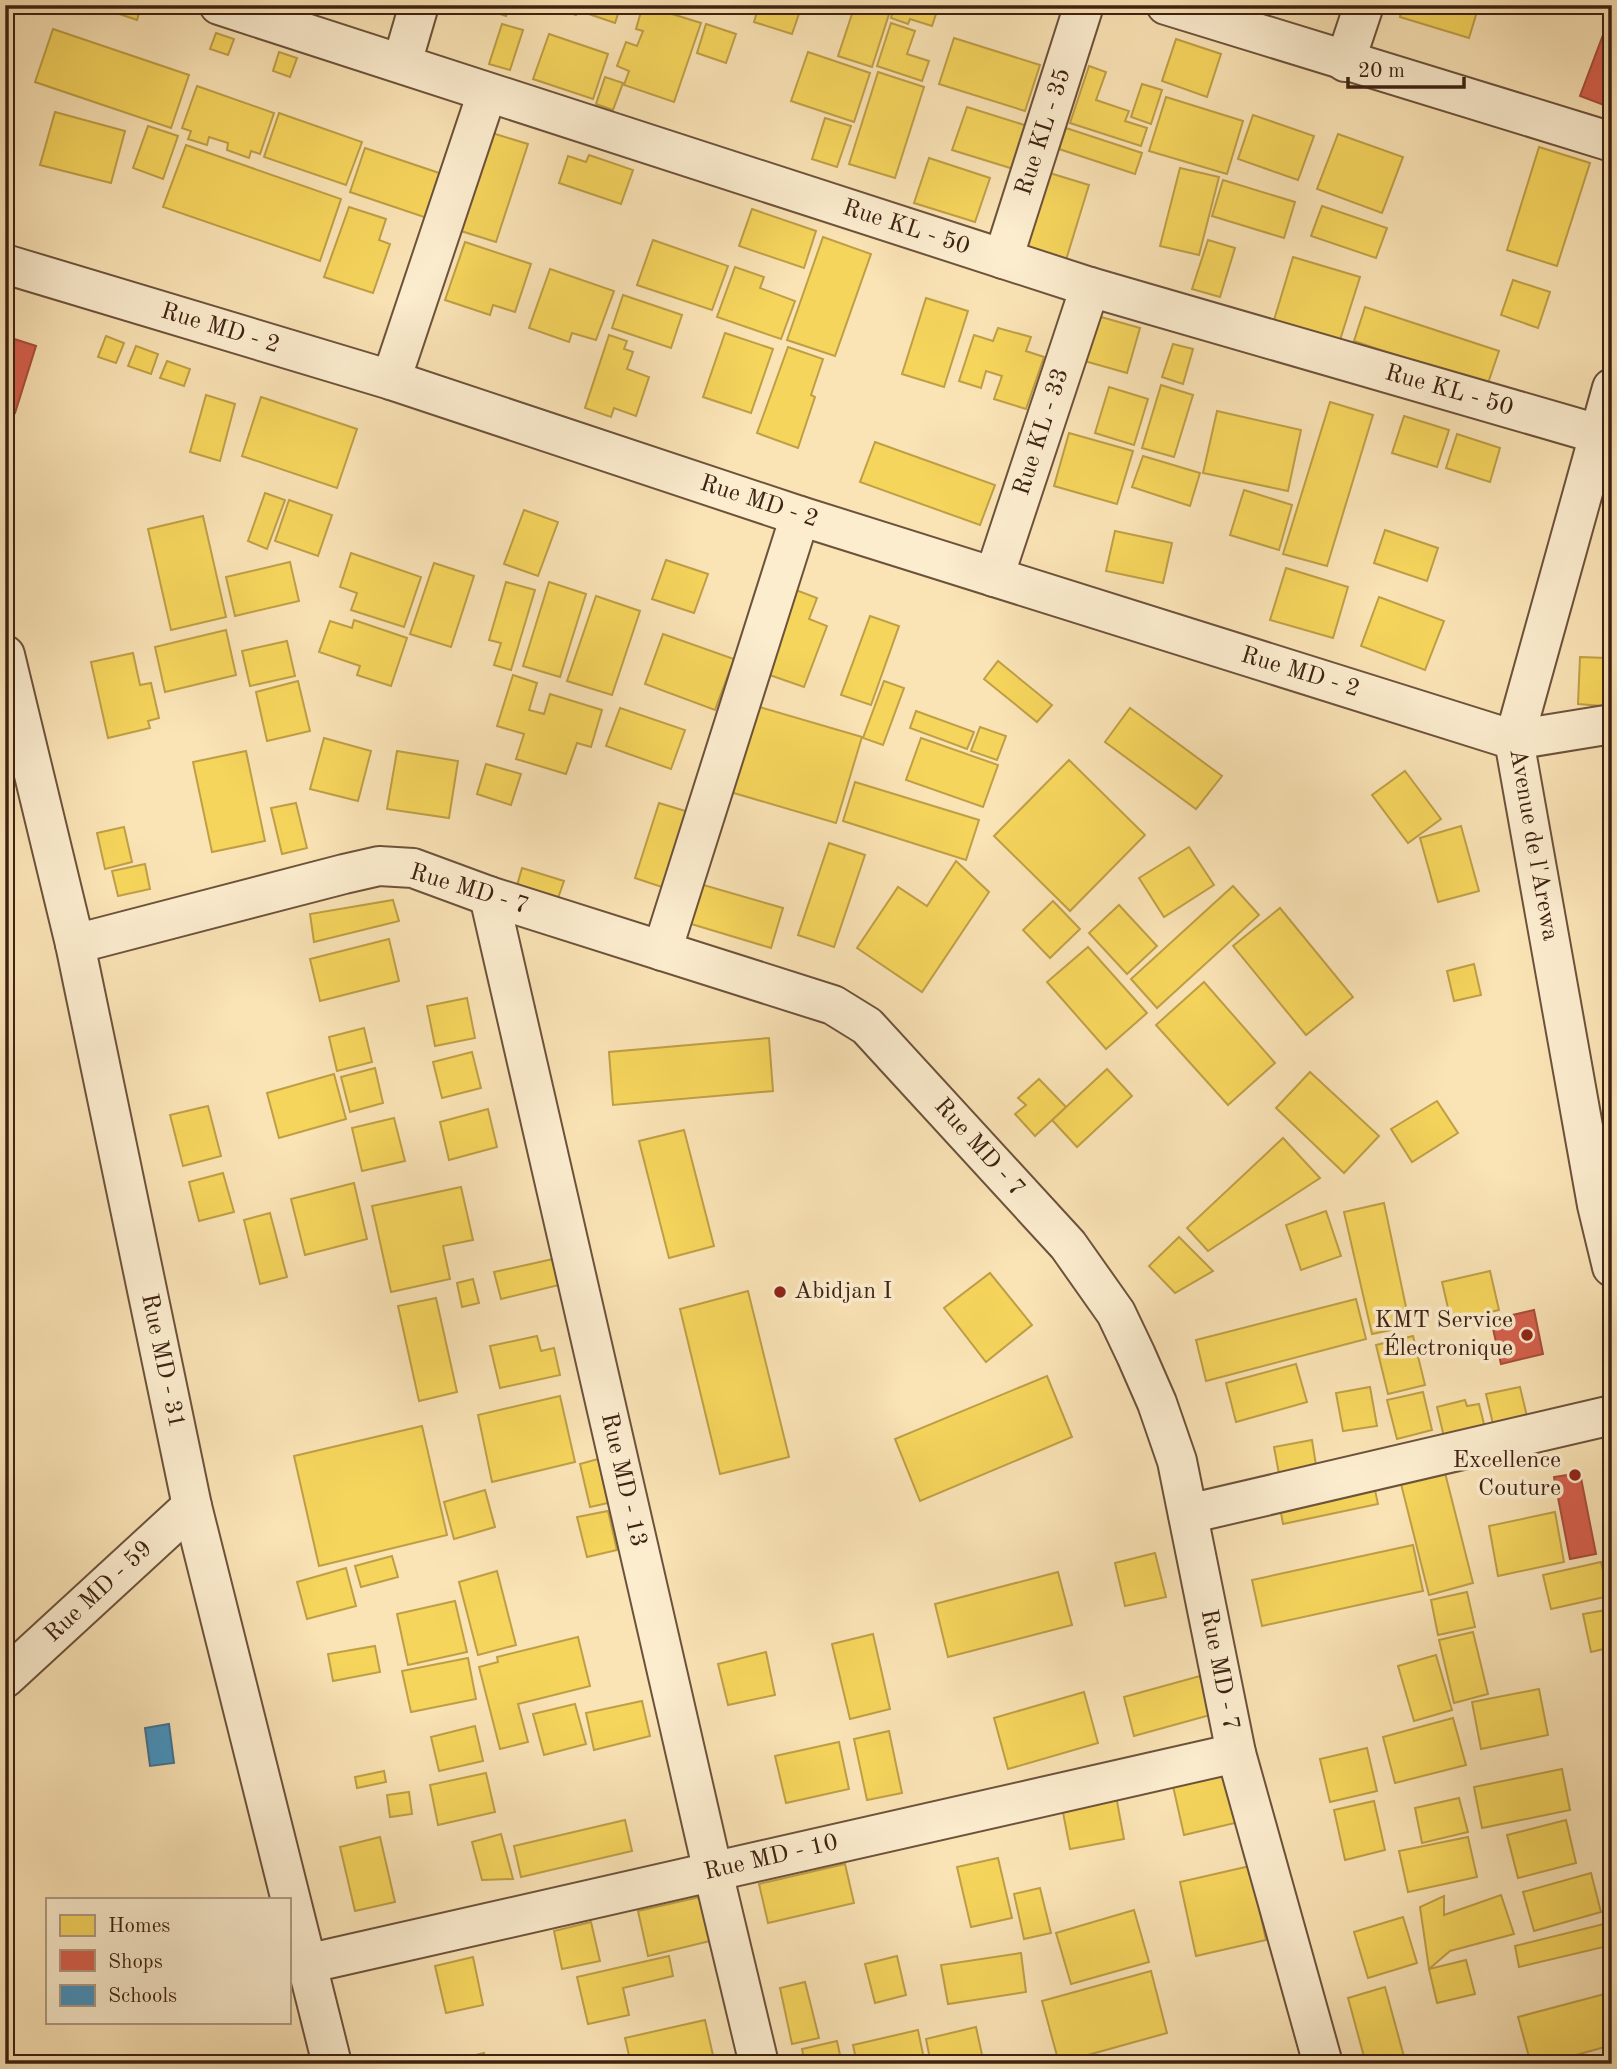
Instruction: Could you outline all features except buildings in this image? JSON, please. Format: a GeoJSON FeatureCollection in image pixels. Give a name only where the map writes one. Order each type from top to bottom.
{"type":"FeatureCollection","features":[{"type":"Feature","properties":{"kind":"street","name":"Rue KL - 50"},"geometry":{"type":"LineString","coordinates":[[219,5],[1090,287],[1598,434]]}},
{"type":"Feature","properties":{"kind":"street"},"geometry":{"type":"LineString","coordinates":[[402,63],[419,5]]}},
{"type":"Feature","properties":{"kind":"street","name":"Rue KL - 35"},"geometry":{"type":"LineString","coordinates":[[1003,259],[1084,5]]}},
{"type":"Feature","properties":{"kind":"street"},"geometry":{"type":"LineString","coordinates":[[1166,5],[1612,142]]}},
{"type":"Feature","properties":{"kind":"street"},"geometry":{"type":"LineString","coordinates":[[1345,62],[1364,5]]}},
{"type":"Feature","properties":{"kind":"street"},"geometry":{"type":"LineString","coordinates":[[391,380],[487,93]]}},
{"type":"Feature","properties":{"kind":"street","name":"Rue MD - 2"},"geometry":{"type":"LineString","coordinates":[[13,274],[391,380],[800,516],[1514,740]]}},
{"type":"Feature","properties":{"kind":"street","name":"Rue KL - 33"},"geometry":{"type":"LineString","coordinates":[[994,577],[1090,287]]}},
{"type":"Feature","properties":{"kind":"street","name":"Avenue de l'Arewa"},"geometry":{"type":"LineString","coordinates":[[1612,388],[1514,740],[1605,1203],[1612,1267]]}},
{"type":"Feature","properties":{"kind":"street"},"geometry":{"type":"LineString","coordinates":[[662,950],[800,516]]}},
{"type":"Feature","properties":{"kind":"street","name":"Rue MD - 31"},"geometry":{"type":"LineString","coordinates":[[5,655],[75,944],[192,1506],[290,1898]]}},
{"type":"Feature","properties":{"kind":"street"},"geometry":{"type":"LineString","coordinates":[[1514,740],[1612,723]]}},
{"type":"Feature","properties":{"kind":"street","name":"Rue MD - 7"},"geometry":{"type":"LineString","coordinates":[[75,944],[379,866],[413,868],[489,896],[832,1005],[867,1026],[1068,1245],[1116,1313],[1157,1403],[1177,1461],[1236,1753],[1323,2064]]}},
{"type":"Feature","properties":{"kind":"street","name":"Rue MD - 13"},"geometry":{"type":"LineString","coordinates":[[489,896],[713,1872],[760,2064]]}},
{"type":"Feature","properties":{"kind":"street"},"geometry":{"type":"LineString","coordinates":[[1188,1514],[1612,1415]]}},
{"type":"Feature","properties":{"kind":"street","name":"Rue MD - 59"},"geometry":{"type":"LineString","coordinates":[[5,1678],[192,1506]]}},
{"type":"Feature","properties":{"kind":"street","name":"Rue MD - 10"},"geometry":{"type":"LineString","coordinates":[[306,1964],[1236,1753]]}},
{"type":"Feature","properties":{"kind":"street","name":"Rue MD - 31"},"geometry":{"type":"LineString","coordinates":[[290,1900],[332,2064]]}},
{"type":"Feature","properties":{"kind":"place","name":"Abidjan I"},"geometry":{"type":"Point","coordinates":[780,1292]}},
{"type":"Feature","properties":{"kind":"place","name":"KMT Service Électronique"},"geometry":{"type":"Point","coordinates":[1527,1335]}},
{"type":"Feature","properties":{"kind":"place","name":"Excellence Couture"},"geometry":{"type":"Point","coordinates":[1575,1475]}}]}
